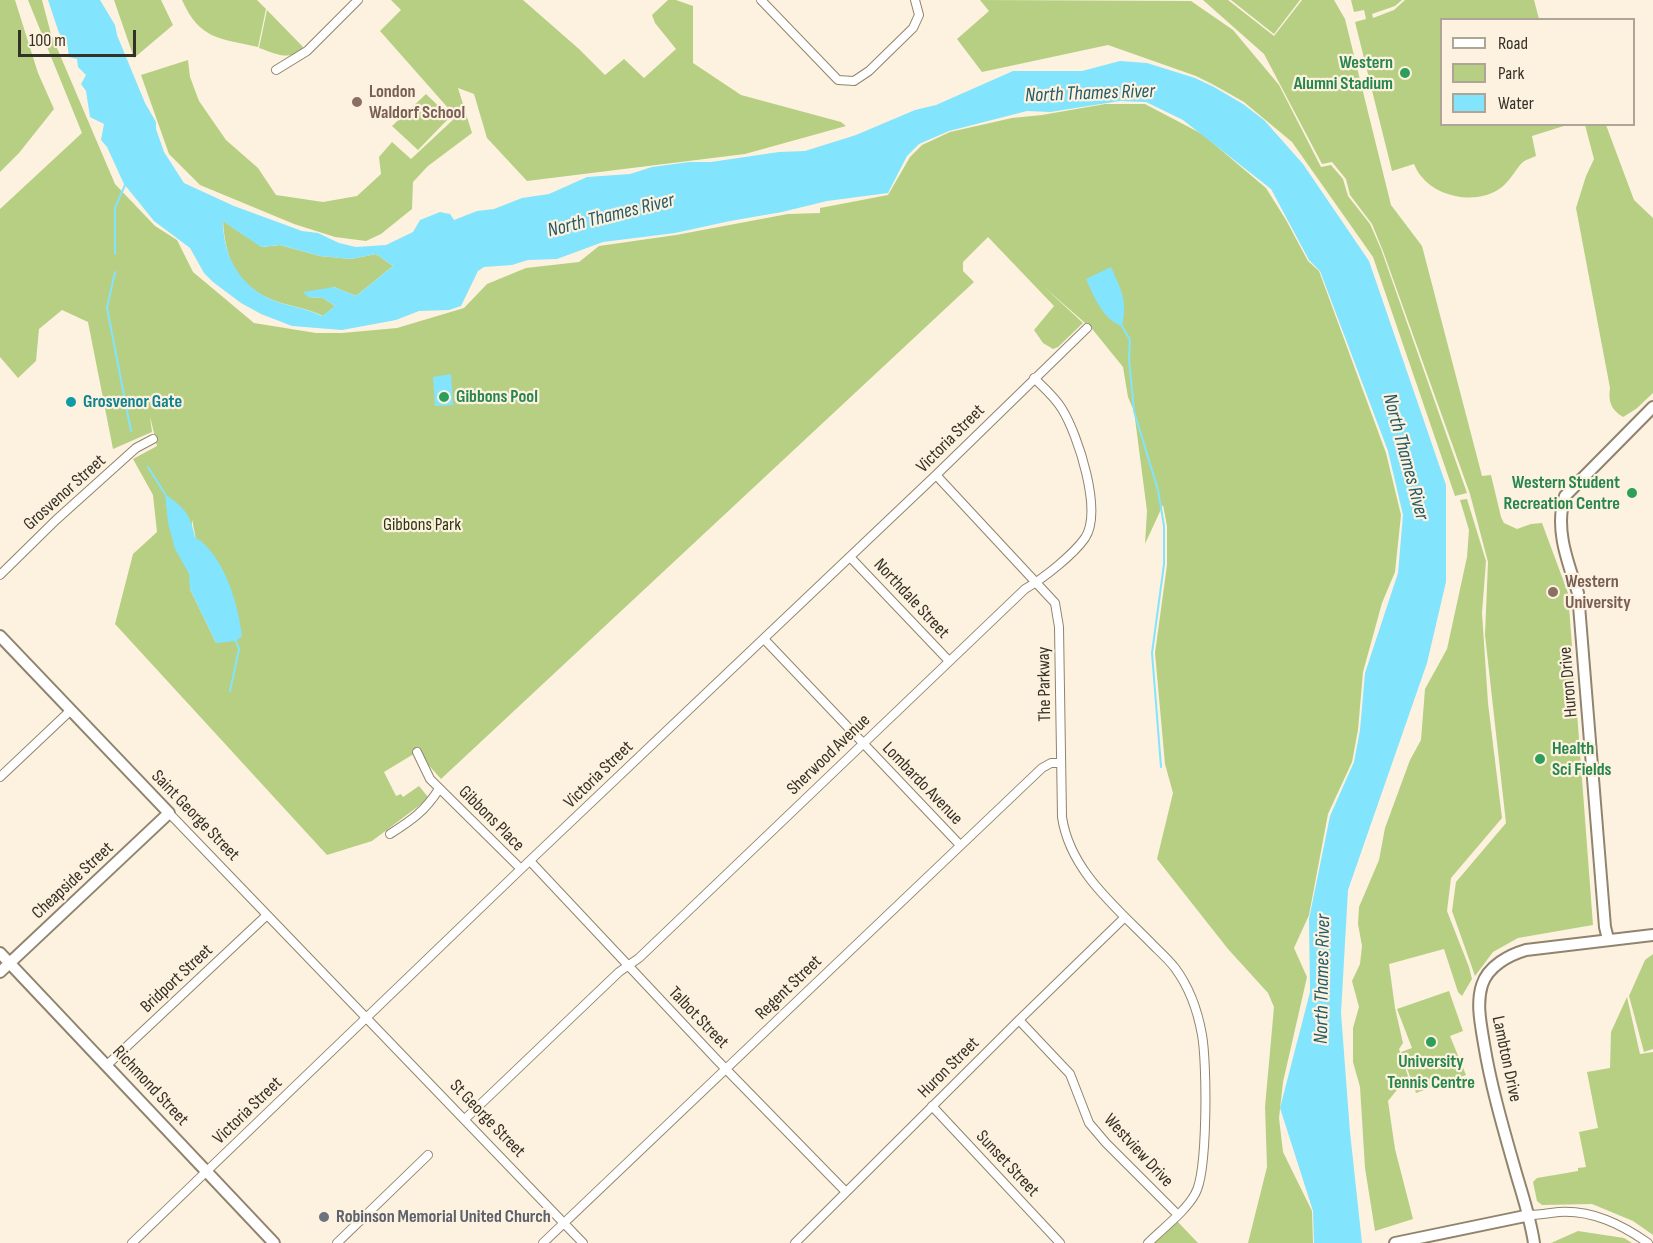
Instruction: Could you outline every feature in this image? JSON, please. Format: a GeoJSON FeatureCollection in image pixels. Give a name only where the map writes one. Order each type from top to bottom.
{"type":"FeatureCollection","features":[{"type":"Feature","properties":{"kind":"street"},"geometry":{"type":"LineString","coordinates":[[761,0],[838,80],[854,81],[869,71],[913,28],[919,15],[915,0]]}},
{"type":"Feature","properties":{"kind":"street"},"geometry":{"type":"LineString","coordinates":[[276,70],[307,51],[354,1]]}},
{"type":"Feature","properties":{"kind":"street","name":"Victoria Street"},"geometry":{"type":"LineString","coordinates":[[132,1243],[1087,328]]}},
{"type":"Feature","properties":{"kind":"street","name":"Sherwood Avenue"},"geometry":{"type":"LineString","coordinates":[[465,1119],[647,950],[1025,589],[1048,575],[1085,538],[1090,527],[1093,508],[1077,438],[1062,408],[1035,378]]}},
{"type":"Feature","properties":{"kind":"street","name":"Huron Drive"},"geometry":{"type":"LineString","coordinates":[[1608,939],[1605,927],[1578,593],[1560,525],[1561,507],[1565,496],[1653,407]]}},
{"type":"Feature","properties":{"kind":"street","name":"Grosvenor Street"},"geometry":{"type":"LineString","coordinates":[[0,575],[56,520],[136,448],[153,439]]}},
{"type":"Feature","properties":{"kind":"street","name":"The Parkway"},"geometry":{"type":"LineString","coordinates":[[936,475],[1052,598],[1058,613],[1062,817],[1072,853],[1085,873],[1174,967],[1196,1010],[1205,1065],[1201,1173],[1195,1194],[1177,1214]]}},
{"type":"Feature","properties":{"kind":"street","name":"Northdale Street"},"geometry":{"type":"LineString","coordinates":[[850,556],[949,661]]}},
{"type":"Feature","properties":{"kind":"street","name":"Saint George Street"},"geometry":{"type":"LineString","coordinates":[[0,636],[367,1017]]}},
{"type":"Feature","properties":{"kind":"street","name":"Lombardo Avenue"},"geometry":{"type":"LineString","coordinates":[[764,639],[960,845]]}},
{"type":"Feature","properties":{"kind":"street"},"geometry":{"type":"LineString","coordinates":[[0,777],[71,710]]}},
{"type":"Feature","properties":{"kind":"street","name":"Gibbons Place"},"geometry":{"type":"LineString","coordinates":[[417,752],[426,773],[439,789],[521,869]]}},
{"type":"Feature","properties":{"kind":"street","name":"Regent Street"},"geometry":{"type":"LineString","coordinates":[[543,1243],[1042,768],[1051,763],[1061,763]]}},
{"type":"Feature","properties":{"kind":"street","name":"Gibbons Place"},"geometry":{"type":"LineString","coordinates":[[390,834],[428,806],[439,789]]}},
{"type":"Feature","properties":{"kind":"street","name":"Cheapside Street"},"geometry":{"type":"LineString","coordinates":[[0,972],[169,813]]}},
{"type":"Feature","properties":{"kind":"street","name":"Talbot Street"},"geometry":{"type":"LineString","coordinates":[[530,861],[726,1069],[846,1192]]}},
{"type":"Feature","properties":{"kind":"street","name":"Bridport Street"},"geometry":{"type":"LineString","coordinates":[[107,1065],[267,915]]}},
{"type":"Feature","properties":{"kind":"street","name":"Huron Street"},"geometry":{"type":"LineString","coordinates":[[795,1243],[1126,917]]}},
{"type":"Feature","properties":{"kind":"street","name":"Lambton Drive"},"geometry":{"type":"LineString","coordinates":[[1534,1243],[1530,1215],[1516,1174],[1487,1065],[1480,1020],[1479,1002],[1482,983],[1499,963],[1509,956],[1526,950],[1653,935]]}},
{"type":"Feature","properties":{"kind":"street","name":"Richmond Street"},"geometry":{"type":"LineString","coordinates":[[0,953],[274,1243]]}},
{"type":"Feature","properties":{"kind":"street","name":"St George Street"},"geometry":{"type":"LineString","coordinates":[[367,1017],[583,1243]]}},
{"type":"Feature","properties":{"kind":"street","name":"Westview Drive"},"geometry":{"type":"LineString","coordinates":[[1019,1020],[1070,1074],[1089,1123],[1177,1214]]}},
{"type":"Feature","properties":{"kind":"street","name":"Sunset Street"},"geometry":{"type":"LineString","coordinates":[[932,1106],[1060,1243]]}},
{"type":"Feature","properties":{"kind":"street"},"geometry":{"type":"LineString","coordinates":[[337,1243],[428,1155]]}},
{"type":"Feature","properties":{"kind":"street"},"geometry":{"type":"LineString","coordinates":[[1395,1243],[1530,1215],[1557,1212],[1590,1215],[1629,1229],[1648,1243]]}},
{"type":"Feature","properties":{"kind":"street"},"geometry":{"type":"LineString","coordinates":[[1148,1243],[1177,1214]]}},
{"type":"Feature","properties":{"kind":"green space"},"geometry":{"type":"Polygon","coordinates":[[[0,0],[15,0],[38,73],[54,109],[19,153],[0,172],[0,0]]]}},
{"type":"Feature","properties":{"kind":"green space","name":"Gibbons Park"},"geometry":{"type":"Polygon","coordinates":[[[28,0],[42,0],[51,34],[115,184],[155,226],[177,240],[193,272],[254,323],[316,333],[397,328],[464,308],[487,284],[526,268],[579,262],[599,246],[676,235],[788,214],[820,213],[820,208],[888,195],[910,157],[922,145],[950,132],[1012,118],[1105,104],[1145,104],[1202,134],[1266,188],[1308,261],[1319,271],[1386,453],[1401,515],[1395,572],[1382,603],[1363,672],[1358,730],[1352,762],[1328,814],[1309,915],[1294,948],[1307,977],[1283,1082],[1279,1118],[1283,1152],[1312,1211],[1313,1243],[1248,1243],[1267,1167],[1265,1107],[1274,1007],[1268,993],[1228,949],[1157,859],[1173,793],[1165,764],[1155,653],[1167,565],[1167,526],[1163,505],[1145,544],[1147,511],[1134,411],[1128,397],[1123,367],[1093,330],[1043,286],[1083,323],[1058,347],[1053,349],[1043,343],[1034,330],[1054,306],[988,237],[963,262],[963,271],[974,282],[441,779],[417,752],[384,772],[396,796],[401,794],[403,797],[419,786],[428,797],[424,802],[372,841],[327,855],[115,624],[133,554],[157,532],[153,495],[133,459],[157,446],[150,416],[152,432],[113,449],[88,322],[62,310],[39,329],[36,361],[18,378],[0,357],[0,209],[82,133],[28,0]],[[192,519],[190,589],[216,643],[192,519]]]}},
{"type":"Feature","properties":{"kind":"green space"},"geometry":{"type":"Polygon","coordinates":[[[114,0],[161,0],[173,25],[134,58],[114,0]]]}},
{"type":"Feature","properties":{"kind":"green space"},"geometry":{"type":"Polygon","coordinates":[[[182,0],[257,0],[266,9],[258,47],[212,35],[196,23],[182,0]]]}},
{"type":"Feature","properties":{"kind":"green space"},"geometry":{"type":"Polygon","coordinates":[[[391,0],[523,0],[605,75],[624,59],[644,78],[676,49],[655,23],[652,15],[668,0],[676,0],[693,6],[693,63],[741,95],[841,122],[846,126],[745,154],[527,181],[487,138],[474,94],[458,88],[472,133],[428,166],[413,182],[412,209],[381,234],[366,241],[335,237],[294,224],[200,185],[169,154],[141,75],[188,60],[190,77],[199,101],[226,140],[258,168],[276,195],[323,202],[357,196],[381,174],[379,157],[392,142],[411,159],[456,117],[380,31],[401,10],[391,0]]]}},
{"type":"Feature","properties":{"kind":"green space"},"geometry":{"type":"Polygon","coordinates":[[[980,0],[1191,1],[1233,30],[1279,85],[1321,167],[1331,165],[1343,179],[1348,196],[1370,224],[1381,249],[1467,493],[1455,496],[1373,257],[1292,142],[1244,102],[1214,85],[1196,76],[1108,45],[982,72],[957,39],[989,11],[980,0]]]}},
{"type":"Feature","properties":{"kind":"green space"},"geometry":{"type":"Polygon","coordinates":[[[1203,0],[1228,0],[1274,36],[1302,0],[1334,0],[1345,19],[1391,205],[1422,246],[1482,476],[1491,475],[1504,523],[1517,529],[1542,523],[1568,593],[1593,925],[1518,938],[1493,952],[1475,976],[1452,911],[1456,882],[1506,823],[1485,635],[1488,562],[1470,494],[1372,224],[1350,195],[1346,179],[1332,162],[1322,164],[1264,54],[1203,0]]]}},
{"type":"Feature","properties":{"kind":"green space"},"geometry":{"type":"Polygon","coordinates":[[[1231,0],[1300,0],[1274,34],[1231,0]]]}},
{"type":"Feature","properties":{"kind":"green space","name":"Western Alumni Stadium"},"geometry":{"type":"Polygon","coordinates":[[[1351,0],[1402,0],[1395,6],[1372,14],[1373,18],[1394,10],[1405,0],[1534,0],[1539,18],[1440,18],[1440,126],[1564,126],[1532,136],[1536,156],[1523,162],[1502,187],[1482,196],[1460,197],[1438,190],[1421,176],[1414,164],[1392,171],[1355,22],[1366,19],[1364,10],[1354,12],[1351,0]]]}},
{"type":"Feature","properties":{"kind":"green space"},"geometry":{"type":"Polygon","coordinates":[[[267,10],[305,49],[287,56],[259,48],[267,10]]]}},
{"type":"Feature","properties":{"kind":"green space"},"geometry":{"type":"Polygon","coordinates":[[[426,94],[450,117],[418,150],[392,126],[426,94]]]}},
{"type":"Feature","properties":{"kind":"green space"},"geometry":{"type":"Polygon","coordinates":[[[1585,126],[1606,126],[1634,200],[1653,218],[1653,393],[1636,409],[1623,417],[1613,408],[1610,401],[1610,388],[1576,208],[1594,159],[1585,126]]]}},
{"type":"Feature","properties":{"kind":"green space"},"geometry":{"type":"Polygon","coordinates":[[[223,221],[262,247],[280,245],[320,256],[351,259],[376,254],[393,266],[356,296],[334,287],[308,297],[323,298],[335,306],[323,316],[268,298],[247,284],[229,257],[223,221]]]}},
{"type":"Feature","properties":{"kind":"green space"},"geometry":{"type":"Polygon","coordinates":[[[1467,499],[1486,561],[1482,613],[1488,703],[1502,818],[1451,878],[1447,911],[1472,979],[1462,996],[1458,992],[1444,949],[1389,964],[1403,1043],[1399,1049],[1408,1076],[1388,1101],[1395,1149],[1413,1219],[1375,1231],[1365,1168],[1360,1087],[1353,1062],[1353,1028],[1359,1007],[1352,981],[1360,964],[1362,946],[1358,924],[1359,907],[1379,860],[1385,828],[1410,760],[1421,740],[1425,689],[1447,649],[1467,557],[1469,530],[1460,500],[1467,499]]]}},
{"type":"Feature","properties":{"kind":"green space"},"geometry":{"type":"Polygon","coordinates":[[[1653,954],[1653,1049],[1644,1052],[1629,996],[1645,960],[1653,954]]]}},
{"type":"Feature","properties":{"kind":"green space","name":"University Tennis Centre"},"geometry":{"type":"Polygon","coordinates":[[[1449,991],[1463,1031],[1450,1036],[1466,1075],[1416,1093],[1401,1052],[1412,1048],[1397,1009],[1449,991]]]}},
{"type":"Feature","properties":{"kind":"green space"},"geometry":{"type":"Polygon","coordinates":[[[1627,997],[1640,1054],[1653,1052],[1653,1235],[1633,1221],[1592,1204],[1542,1205],[1537,1201],[1533,1182],[1537,1178],[1578,1171],[1578,1168],[1586,1167],[1579,1132],[1598,1128],[1587,1072],[1610,1068],[1611,1032],[1627,997]]]}},
{"type":"Feature","properties":{"kind":"green space"},"geometry":{"type":"Polygon","coordinates":[[[1177,1221],[1198,1243],[1154,1243],[1177,1221]]]}},
{"type":"Feature","properties":{"kind":"green space"},"geometry":{"type":"Polygon","coordinates":[[[1578,1231],[1624,1238],[1632,1243],[1551,1243],[1578,1231]]]}},
{"type":"Feature","properties":{"kind":"water","name":"North Thames River"},"geometry":{"type":"Polygon","coordinates":[[[48,0],[100,0],[115,25],[145,103],[156,122],[156,129],[164,152],[184,183],[234,206],[302,231],[318,233],[339,243],[356,247],[386,245],[413,232],[420,220],[440,212],[450,214],[454,220],[477,211],[494,209],[522,198],[549,194],[587,177],[630,174],[652,167],[689,162],[711,162],[779,152],[805,151],[856,135],[915,110],[936,105],[1013,71],[1082,71],[1120,61],[1147,63],[1195,78],[1214,87],[1264,120],[1303,164],[1369,261],[1446,485],[1446,582],[1427,663],[1348,890],[1341,1013],[1350,1132],[1362,1243],[1314,1243],[1313,1211],[1280,1108],[1310,992],[1309,919],[1330,816],[1354,762],[1360,730],[1365,673],[1398,573],[1403,515],[1388,451],[1320,271],[1309,260],[1271,189],[1183,120],[1146,102],[1120,101],[1050,112],[1027,111],[949,131],[919,144],[907,156],[888,193],[827,201],[675,233],[603,242],[557,259],[528,260],[512,265],[484,267],[478,271],[461,306],[449,310],[419,311],[396,320],[342,330],[292,326],[261,314],[241,303],[213,282],[204,273],[190,248],[154,221],[124,184],[107,147],[101,140],[104,124],[90,117],[86,91],[81,84],[86,75],[78,67],[77,59],[69,57],[67,42],[59,33],[48,0]],[[223,221],[229,256],[248,284],[274,301],[322,316],[335,306],[323,298],[308,297],[303,292],[334,287],[356,296],[393,266],[376,254],[351,259],[320,256],[280,245],[261,247],[223,221]]]}},
{"type":"Feature","properties":{"kind":"water"},"geometry":{"type":"Polygon","coordinates":[[[1111,267],[1124,302],[1122,326],[1104,313],[1086,279],[1111,267]]]}},
{"type":"Feature","properties":{"kind":"water","name":"Gibbons Pool"},"geometry":{"type":"Polygon","coordinates":[[[451,374],[453,405],[435,406],[433,377],[451,374]]]}},
{"type":"Feature","properties":{"kind":"water"},"geometry":{"type":"Polygon","coordinates":[[[165,494],[185,512],[191,522],[195,537],[214,555],[222,568],[233,595],[240,623],[242,636],[236,641],[216,643],[190,589],[189,574],[175,549],[168,523],[165,494]]]}},
{"type":"Feature","properties":{"kind":"waterway"},"geometry":{"type":"LineString","coordinates":[[115,254],[115,208],[125,185]]}},
{"type":"Feature","properties":{"kind":"waterway"},"geometry":{"type":"LineString","coordinates":[[115,272],[107,308],[131,431]]}},
{"type":"Feature","properties":{"kind":"waterway"},"geometry":{"type":"LineString","coordinates":[[1122,326],[1130,340],[1129,359],[1134,411],[1158,490],[1164,526],[1164,564],[1152,653],[1161,767]]}},
{"type":"Feature","properties":{"kind":"waterway"},"geometry":{"type":"LineString","coordinates":[[148,467],[165,494]]}},
{"type":"Feature","properties":{"kind":"waterway"},"geometry":{"type":"LineString","coordinates":[[230,691],[239,649],[236,641]]}},
{"type":"Feature","properties":{"kind":"place","name":"Western Alumni Stadium"},"geometry":{"type":"Point","coordinates":[1405,73]}},
{"type":"Feature","properties":{"kind":"place","name":"London Waldorf School"},"geometry":{"type":"Point","coordinates":[357,102]}},
{"type":"Feature","properties":{"kind":"place","name":"Gibbons Pool"},"geometry":{"type":"Point","coordinates":[444,397]}},
{"type":"Feature","properties":{"kind":"place","name":"Grosvenor Gate"},"geometry":{"type":"Point","coordinates":[71,402]}},
{"type":"Feature","properties":{"kind":"place","name":"Western Student Recreation Centre"},"geometry":{"type":"Point","coordinates":[1632,493]}},
{"type":"Feature","properties":{"kind":"place","name":"Western University"},"geometry":{"type":"Point","coordinates":[1553,592]}},
{"type":"Feature","properties":{"kind":"place","name":"Health Sci Fields"},"geometry":{"type":"Point","coordinates":[1540,759]}},
{"type":"Feature","properties":{"kind":"place","name":"University Tennis Centre"},"geometry":{"type":"Point","coordinates":[1431,1042]}},
{"type":"Feature","properties":{"kind":"place","name":"Robinson Memorial United Church"},"geometry":{"type":"Point","coordinates":[324,1217]}}]}
